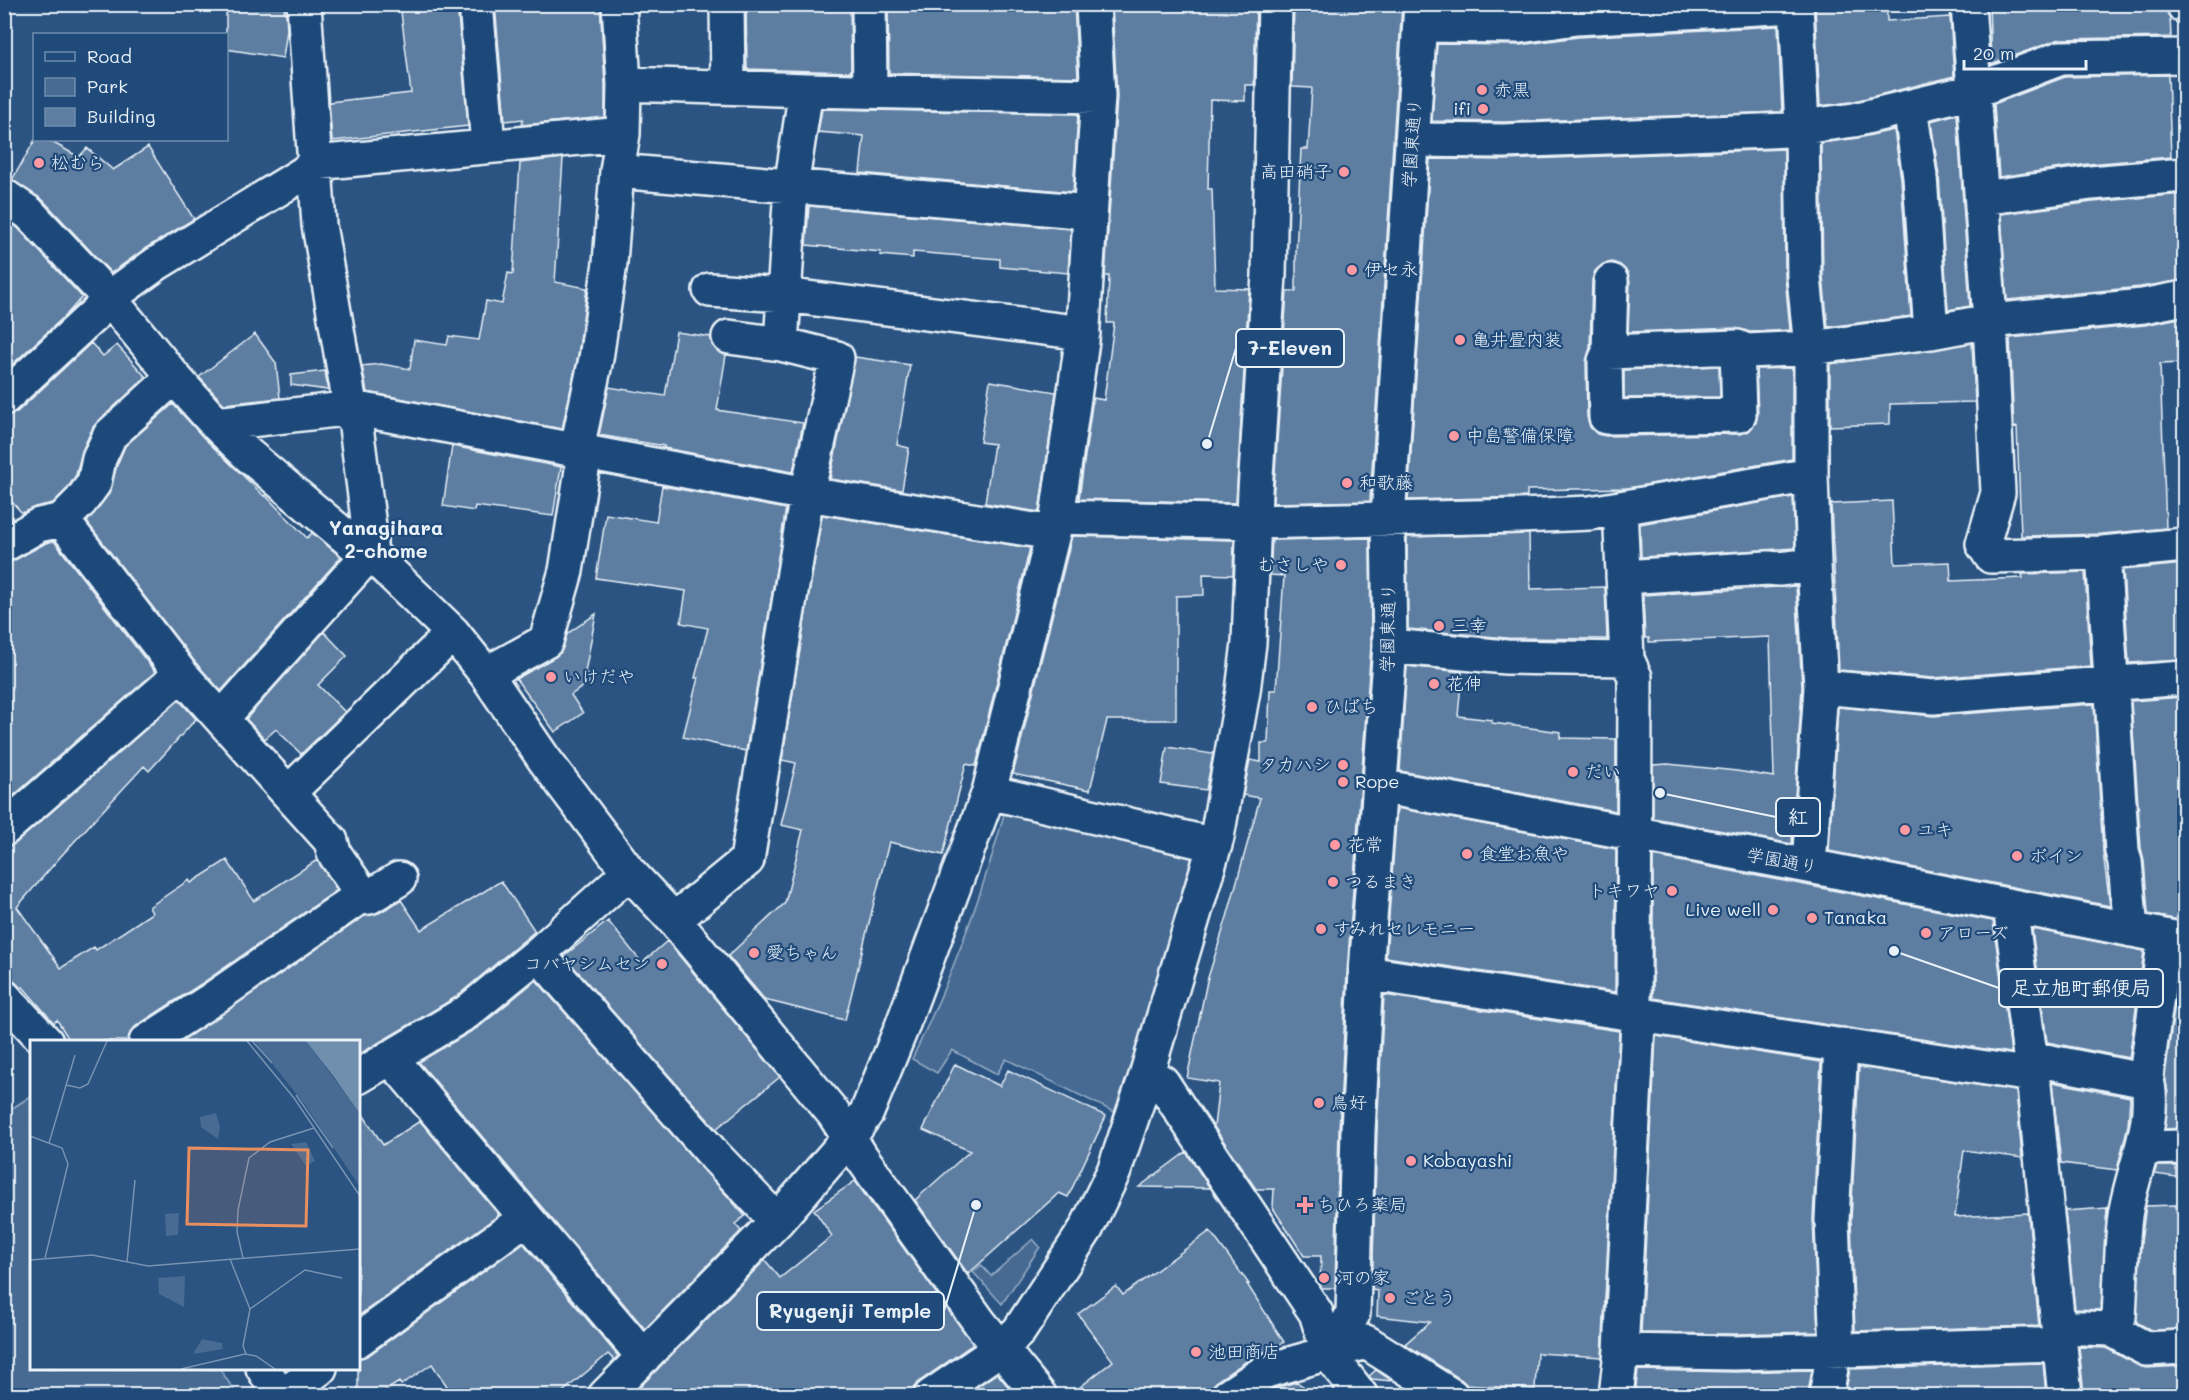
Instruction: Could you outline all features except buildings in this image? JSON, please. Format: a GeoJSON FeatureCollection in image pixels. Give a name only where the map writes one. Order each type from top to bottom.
{"type":"FeatureCollection","features":[{"type":"Feature","properties":{"kind":"street"},"geometry":{"type":"LineString","coordinates":[[222,718],[370,553],[370,534],[352,408],[348,399],[319,225],[304,4]]}},
{"type":"Feature","properties":{"kind":"street"},"geometry":{"type":"LineString","coordinates":[[476,4],[488,146]]}},
{"type":"Feature","properties":{"kind":"street"},"geometry":{"type":"LineString","coordinates":[[486,674],[546,641],[566,571],[582,470],[580,434],[596,359],[610,263],[622,134],[624,84],[619,4]]}},
{"type":"Feature","properties":{"kind":"street"},"geometry":{"type":"LineString","coordinates":[[727,4],[728,86]]}},
{"type":"Feature","properties":{"kind":"street"},"geometry":{"type":"LineString","coordinates":[[869,4],[870,91]]}},
{"type":"Feature","properties":{"kind":"street"},"geometry":{"type":"LineString","coordinates":[[605,1395],[777,1221],[849,1138],[867,1112],[901,1029],[989,792],[1055,525],[1083,333],[1098,96],[1093,4]]}},
{"type":"Feature","properties":{"kind":"street"},"geometry":{"type":"LineString","coordinates":[[931,1395],[1001,1348],[1019,1331],[1086,1229],[1114,1171],[1146,1076],[1215,845],[1243,691],[1249,643],[1269,275],[1275,4]]}},
{"type":"Feature","properties":{"kind":"street"},"geometry":{"type":"LineString","coordinates":[[1968,4],[1990,321],[1998,493],[1983,544],[1991,556],[2103,553],[2184,545]]}},
{"type":"Feature","properties":{"kind":"street"},"geometry":{"type":"LineString","coordinates":[[1421,15],[1520,26],[1576,18],[1796,5],[1802,127],[1804,277],[1810,348],[1814,565],[1821,687],[1809,866]]}},
{"type":"Feature","properties":{"kind":"street","name":"学園東通り"},"geometry":{"type":"LineString","coordinates":[[1329,1354],[1353,1314],[1358,1131],[1366,973],[1390,646],[1388,519],[1421,15]]}},
{"type":"Feature","properties":{"kind":"street"},"geometry":{"type":"LineString","coordinates":[[1412,140],[1504,141],[1790,130],[1854,120],[1974,91],[2061,58],[2184,56]]}},
{"type":"Feature","properties":{"kind":"street"},"geometry":{"type":"LineString","coordinates":[[624,84],[1098,96]]}},
{"type":"Feature","properties":{"kind":"street"},"geometry":{"type":"LineString","coordinates":[[781,344],[791,187],[806,90]]}},
{"type":"Feature","properties":{"kind":"street"},"geometry":{"type":"LineString","coordinates":[[1910,107],[1920,177],[1931,332]]}},
{"type":"Feature","properties":{"kind":"street"},"geometry":{"type":"LineString","coordinates":[[4,398],[109,298],[156,264],[304,173],[315,163],[622,134]]}},
{"type":"Feature","properties":{"kind":"street"},"geometry":{"type":"LineString","coordinates":[[617,171],[1090,212]]}},
{"type":"Feature","properties":{"kind":"street"},"geometry":{"type":"LineString","coordinates":[[1982,198],[2091,183],[2184,175]]}},
{"type":"Feature","properties":{"kind":"street"},"geometry":{"type":"LineString","coordinates":[[4,196],[29,213],[109,298],[216,424],[247,454],[353,543],[370,553],[453,633],[486,674],[544,759],[629,872],[674,920],[834,1114],[980,1323],[1040,1395]]}},
{"type":"Feature","properties":{"kind":"street"},"geometry":{"type":"LineString","coordinates":[[1611,281],[1609,352],[1605,361],[1606,417],[1739,415],[1737,347]]}},
{"type":"Feature","properties":{"kind":"street"},"geometry":{"type":"LineString","coordinates":[[710,290],[784,295],[1083,333]]}},
{"type":"Feature","properties":{"kind":"street"},"geometry":{"type":"LineString","coordinates":[[1609,352],[1737,347],[1747,351],[1810,348],[1931,332],[1990,321],[2143,306],[2184,298]]}},
{"type":"Feature","properties":{"kind":"street"},"geometry":{"type":"LineString","coordinates":[[674,920],[747,860],[807,495],[837,358],[781,344],[729,337]]}},
{"type":"Feature","properties":{"kind":"street"},"geometry":{"type":"LineString","coordinates":[[4,544],[39,525],[62,520],[81,501],[94,483],[99,459],[110,435],[174,377]]}},
{"type":"Feature","properties":{"kind":"street"},"geometry":{"type":"LineString","coordinates":[[216,424],[352,408],[807,495],[1055,525],[1590,513],[1811,475]]}},
{"type":"Feature","properties":{"kind":"street"},"geometry":{"type":"LineString","coordinates":[[1616,1395],[1621,1351],[1638,1023],[1634,1005],[1635,677],[1627,659],[1620,508]]}},
{"type":"Feature","properties":{"kind":"street"},"geometry":{"type":"LineString","coordinates":[[62,520],[181,674],[331,841],[334,853],[360,891],[361,898]]}},
{"type":"Feature","properties":{"kind":"street"},"geometry":{"type":"LineString","coordinates":[[2103,553],[2122,851],[2131,930]]}},
{"type":"Feature","properties":{"kind":"street"},"geometry":{"type":"LineString","coordinates":[[1623,577],[1814,565]]}},
{"type":"Feature","properties":{"kind":"street"},"geometry":{"type":"LineString","coordinates":[[288,794],[453,633]]}},
{"type":"Feature","properties":{"kind":"street"},"geometry":{"type":"LineString","coordinates":[[1390,646],[1506,657],[1627,659]]}},
{"type":"Feature","properties":{"kind":"street"},"geometry":{"type":"LineString","coordinates":[[4,829],[181,674]]}},
{"type":"Feature","properties":{"kind":"street"},"geometry":{"type":"LineString","coordinates":[[1821,687],[1933,697],[2184,678]]}},
{"type":"Feature","properties":{"kind":"street","name":"学園通り"},"geometry":{"type":"LineString","coordinates":[[1378,786],[1809,866],[2175,938]]}},
{"type":"Feature","properties":{"kind":"street"},"geometry":{"type":"LineString","coordinates":[[989,792],[1215,845]]}},
{"type":"Feature","properties":{"kind":"street"},"geometry":{"type":"LineString","coordinates":[[360,1076],[467,1012],[538,954],[629,872]]}},
{"type":"Feature","properties":{"kind":"street"},"geometry":{"type":"LineString","coordinates":[[148,1040],[211,1000],[358,898],[369,897],[399,879]]}},
{"type":"Feature","properties":{"kind":"street"},"geometry":{"type":"LineString","coordinates":[[2010,906],[2036,1096],[2065,1395]]}},
{"type":"Feature","properties":{"kind":"street"},"geometry":{"type":"LineString","coordinates":[[2111,1329],[2119,1317],[2125,1214],[2143,1148],[2150,1090],[2146,1076],[2175,938]]}},
{"type":"Feature","properties":{"kind":"street"},"geometry":{"type":"LineString","coordinates":[[538,954],[715,1156],[777,1221]]}},
{"type":"Feature","properties":{"kind":"street"},"geometry":{"type":"LineString","coordinates":[[1366,973],[1841,1045],[2137,1079],[2146,1076]]}},
{"type":"Feature","properties":{"kind":"street"},"geometry":{"type":"LineString","coordinates":[[4,997],[45,1040]]}},
{"type":"Feature","properties":{"kind":"street"},"geometry":{"type":"LineString","coordinates":[[1826,1395],[1832,1362],[1837,1350],[1832,1220],[1841,1045]]}},
{"type":"Feature","properties":{"kind":"street"},"geometry":{"type":"LineString","coordinates":[[390,1057],[644,1357]]}},
{"type":"Feature","properties":{"kind":"street"},"geometry":{"type":"LineString","coordinates":[[1146,1076],[1162,1082],[1316,1313],[1329,1354],[1361,1395]]}},
{"type":"Feature","properties":{"kind":"street"},"geometry":{"type":"LineString","coordinates":[[2143,1148],[2184,1147]]}},
{"type":"Feature","properties":{"kind":"street"},"geometry":{"type":"LineString","coordinates":[[360,1339],[526,1218]]}},
{"type":"Feature","properties":{"kind":"street"},"geometry":{"type":"LineString","coordinates":[[1621,1351],[1734,1353],[1837,1350],[2059,1336],[2111,1329],[2146,1349],[2184,1347]]}},
{"type":"Feature","properties":{"kind":"street"},"geometry":{"type":"LineString","coordinates":[[1228,1395],[1266,1371],[1366,1342],[1452,1395]]}},
{"type":"Feature","properties":{"kind":"street"},"geometry":{"type":"LineString","coordinates":[[264,1370],[281,1395],[317,1370]]}},
{"type":"Feature","properties":{"kind":"green space"},"geometry":{"type":"Polygon","coordinates":[[[1006,807],[1194,851],[1140,1041],[1114,1112],[1006,1059],[997,1074],[952,1050],[937,1073],[912,1059],[965,935],[1006,807]]]}},
{"type":"Feature","properties":{"kind":"green space"},"geometry":{"type":"Polygon","coordinates":[[[30,1097],[30,1370],[221,1370],[237,1395],[5,1395],[5,1113],[30,1097]]]}},
{"type":"Feature","properties":{"kind":"green space"},"geometry":{"type":"Polygon","coordinates":[[[1033,1239],[1040,1247],[1002,1304],[973,1272],[981,1265],[991,1276],[1033,1239]]]}},
{"type":"Feature","properties":{"kind":"place","name":"赤黒"},"geometry":{"type":"Point","coordinates":[1482,90]}},
{"type":"Feature","properties":{"kind":"place","name":"ifi"},"geometry":{"type":"Point","coordinates":[1483,109]}},
{"type":"Feature","properties":{"kind":"place","name":"松むら"},"geometry":{"type":"Point","coordinates":[39,163]}},
{"type":"Feature","properties":{"kind":"place","name":"高田硝子"},"geometry":{"type":"Point","coordinates":[1344,172]}},
{"type":"Feature","properties":{"kind":"place","name":"伊セ永"},"geometry":{"type":"Point","coordinates":[1352,270]}},
{"type":"Feature","properties":{"kind":"place","name":"亀井畳内装"},"geometry":{"type":"Point","coordinates":[1460,340]}},
{"type":"Feature","properties":{"kind":"place","name":"中島警備保障"},"geometry":{"type":"Point","coordinates":[1454,436]}},
{"type":"Feature","properties":{"kind":"place","name":"7-Eleven"},"geometry":{"type":"Point","coordinates":[1207,444]}},
{"type":"Feature","properties":{"kind":"place","name":"和歌藤"},"geometry":{"type":"Point","coordinates":[1347,483]}},
{"type":"Feature","properties":{"kind":"place","name":"むさしや"},"geometry":{"type":"Point","coordinates":[1341,565]}},
{"type":"Feature","properties":{"kind":"place","name":"三幸"},"geometry":{"type":"Point","coordinates":[1439,626]}},
{"type":"Feature","properties":{"kind":"place","name":"いけだや"},"geometry":{"type":"Point","coordinates":[551,677]}},
{"type":"Feature","properties":{"kind":"place","name":"花伸"},"geometry":{"type":"Point","coordinates":[1434,684]}},
{"type":"Feature","properties":{"kind":"place","name":"ひばち"},"geometry":{"type":"Point","coordinates":[1312,707]}},
{"type":"Feature","properties":{"kind":"place","name":"タカハシ"},"geometry":{"type":"Point","coordinates":[1343,765]}},
{"type":"Feature","properties":{"kind":"place","name":"だい"},"geometry":{"type":"Point","coordinates":[1573,772]}},
{"type":"Feature","properties":{"kind":"place","name":"Rope"},"geometry":{"type":"Point","coordinates":[1343,782]}},
{"type":"Feature","properties":{"kind":"place","name":"紅"},"geometry":{"type":"Point","coordinates":[1660,793]}},
{"type":"Feature","properties":{"kind":"place","name":"ユキ"},"geometry":{"type":"Point","coordinates":[1905,830]}},
{"type":"Feature","properties":{"kind":"place","name":"花常"},"geometry":{"type":"Point","coordinates":[1335,845]}},
{"type":"Feature","properties":{"kind":"place","name":"食堂お魚や"},"geometry":{"type":"Point","coordinates":[1467,854]}},
{"type":"Feature","properties":{"kind":"place","name":"ボイン"},"geometry":{"type":"Point","coordinates":[2017,856]}},
{"type":"Feature","properties":{"kind":"place","name":"つるまき"},"geometry":{"type":"Point","coordinates":[1333,882]}},
{"type":"Feature","properties":{"kind":"place","name":"トキワヤ"},"geometry":{"type":"Point","coordinates":[1672,891]}},
{"type":"Feature","properties":{"kind":"place","name":"Live well"},"geometry":{"type":"Point","coordinates":[1773,910]}},
{"type":"Feature","properties":{"kind":"place","name":"Tanaka"},"geometry":{"type":"Point","coordinates":[1812,918]}},
{"type":"Feature","properties":{"kind":"place","name":"すみれセレモニー"},"geometry":{"type":"Point","coordinates":[1321,929]}},
{"type":"Feature","properties":{"kind":"place","name":"アローズ"},"geometry":{"type":"Point","coordinates":[1926,933]}},
{"type":"Feature","properties":{"kind":"place","name":"足立旭町郵便局"},"geometry":{"type":"Point","coordinates":[1894,951]}},
{"type":"Feature","properties":{"kind":"place","name":"愛ちゃん"},"geometry":{"type":"Point","coordinates":[754,953]}},
{"type":"Feature","properties":{"kind":"place","name":"コバヤシムセン"},"geometry":{"type":"Point","coordinates":[662,964]}},
{"type":"Feature","properties":{"kind":"place","name":"鳥好"},"geometry":{"type":"Point","coordinates":[1319,1103]}},
{"type":"Feature","properties":{"kind":"place","name":"Kobayashi"},"geometry":{"type":"Point","coordinates":[1411,1161]}},
{"type":"Feature","properties":{"kind":"place","name":"Ryugenji Temple"},"geometry":{"type":"Point","coordinates":[976,1205]}},
{"type":"Feature","properties":{"kind":"place","name":"ちひろ薬局"},"geometry":{"type":"Point","coordinates":[1305,1205]}},
{"type":"Feature","properties":{"kind":"place","name":"河の家"},"geometry":{"type":"Point","coordinates":[1324,1278]}},
{"type":"Feature","properties":{"kind":"place","name":"ごとう"},"geometry":{"type":"Point","coordinates":[1390,1298]}},
{"type":"Feature","properties":{"kind":"place","name":"池田商店"},"geometry":{"type":"Point","coordinates":[1196,1352]}},
{"type":"Feature","properties":{"kind":"district","name":"Yanagihara 2-chome"},"geometry":{"type":"Point","coordinates":[386,540]}}]}
